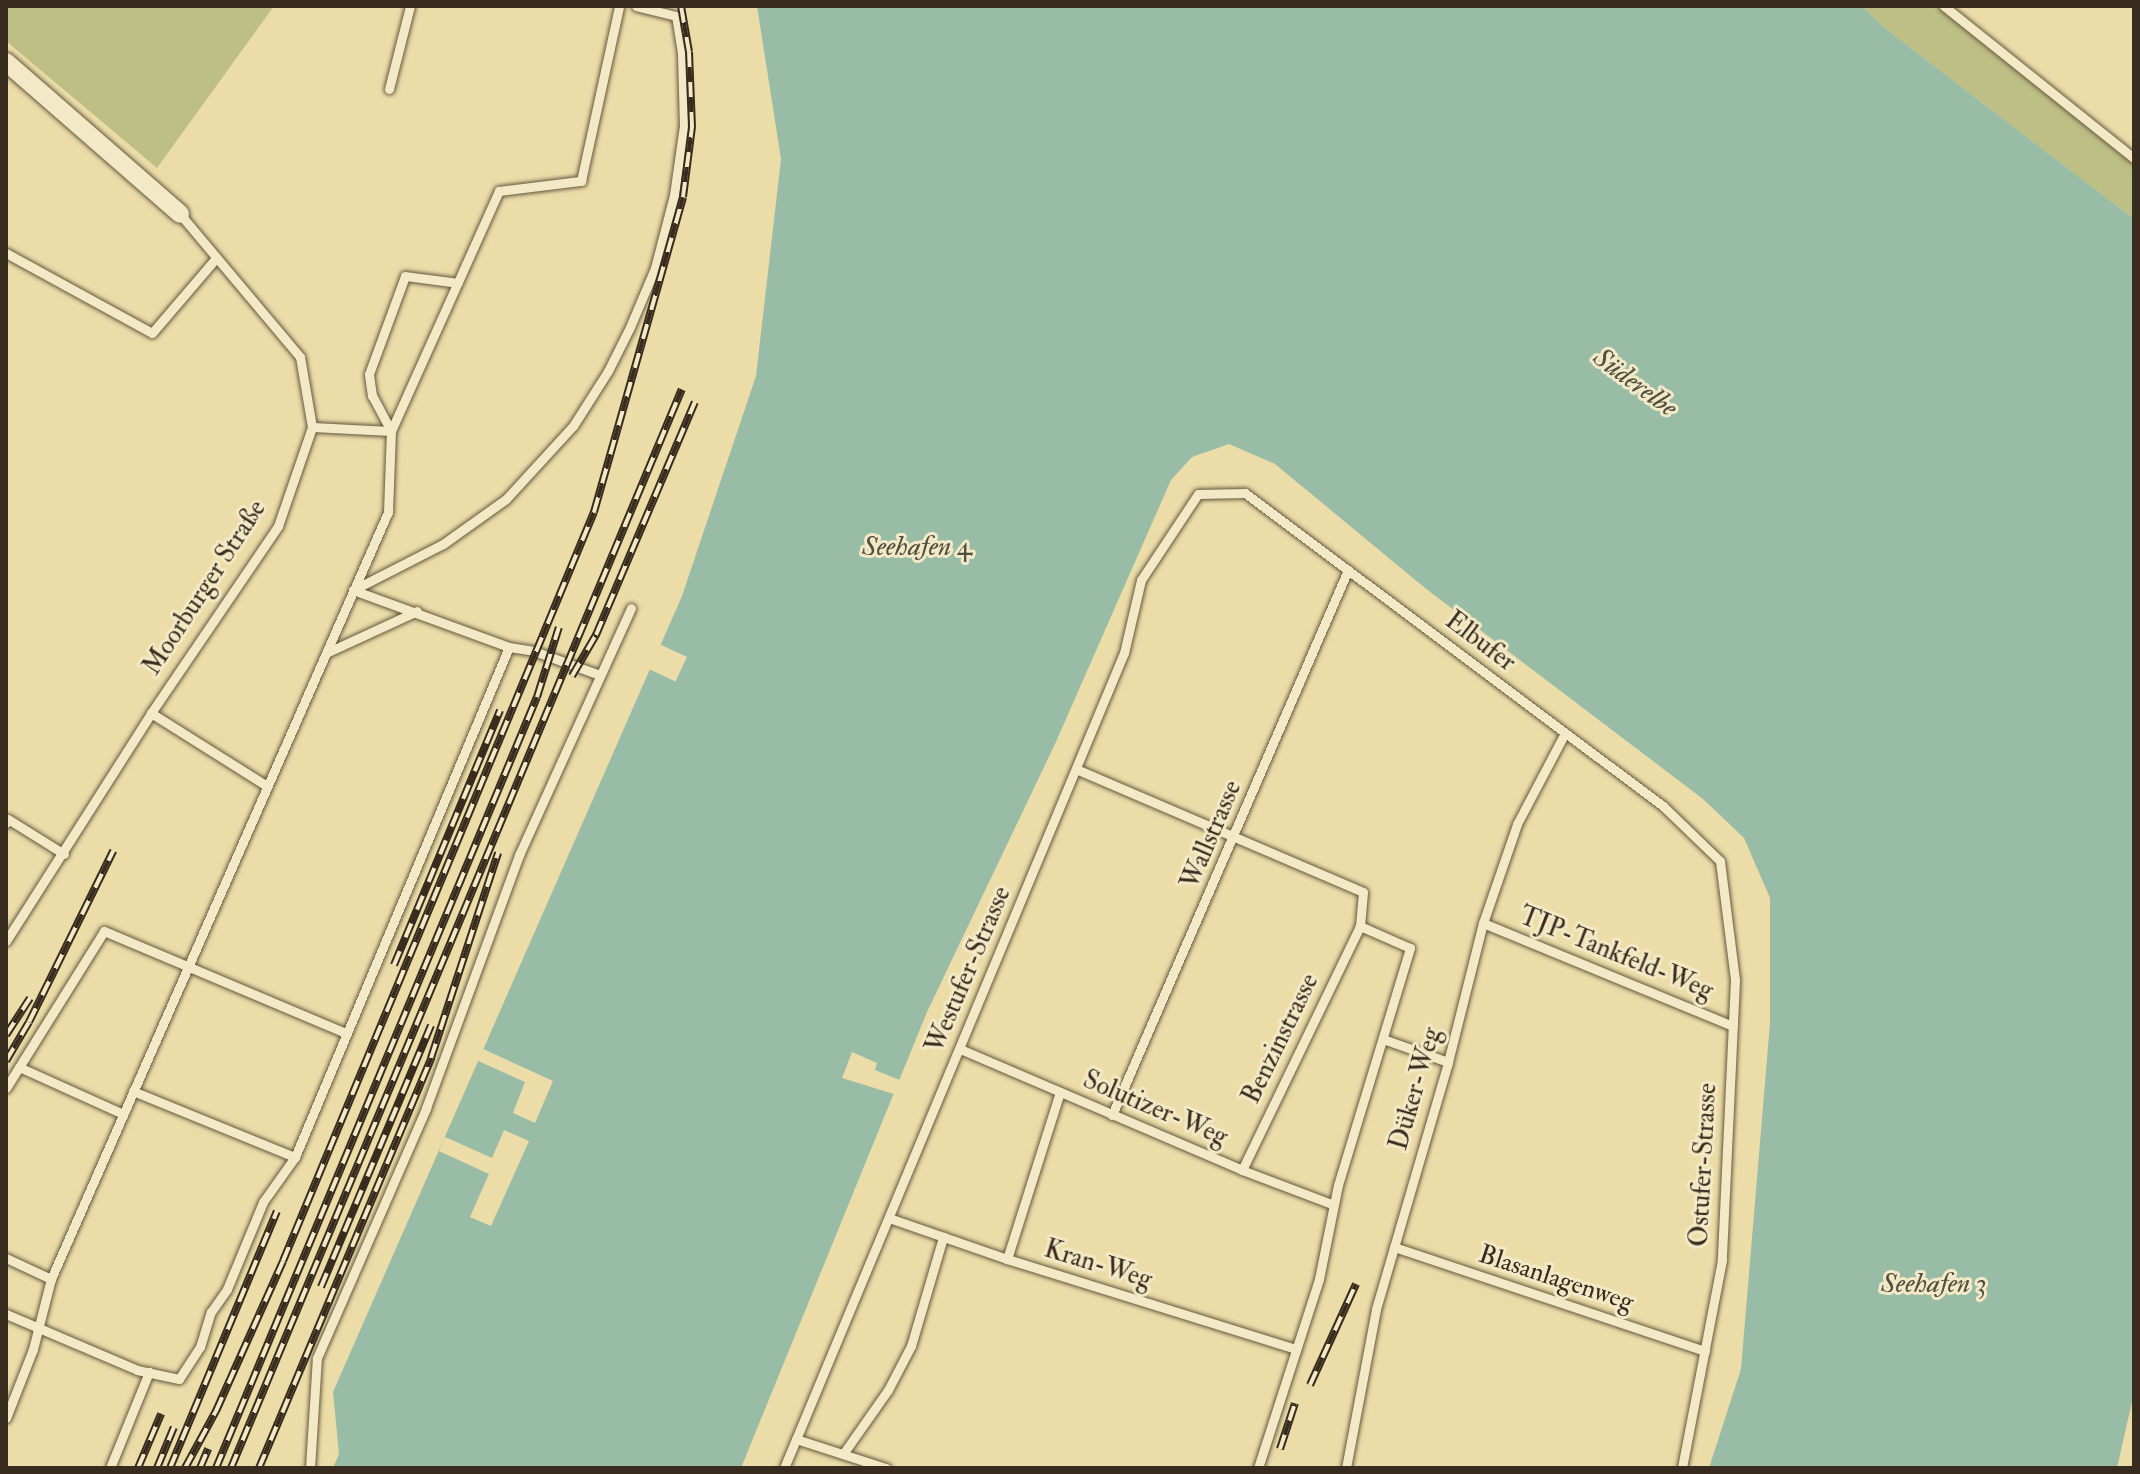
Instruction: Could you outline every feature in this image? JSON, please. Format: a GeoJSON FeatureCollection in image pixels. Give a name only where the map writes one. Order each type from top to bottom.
{"type":"FeatureCollection","features":[{"type":"Feature","properties":{"kind":"street"},"geometry":{"type":"LineString","coordinates":[[6,62],[180,214]]}},
{"type":"Feature","properties":{"kind":"lane"},"geometry":{"type":"LineString","coordinates":[[389,89],[410,6]]}},
{"type":"Feature","properties":{"kind":"lane"},"geometry":{"type":"LineString","coordinates":[[6,1418],[38,1328],[51,1279],[388,512],[391,431],[499,191],[581,181],[619,6]]}},
{"type":"Feature","properties":{"kind":"lane"},"geometry":{"type":"LineString","coordinates":[[353,590],[443,544],[506,499],[573,426],[608,371],[630,327],[655,268],[674,195],[684,126],[682,53],[676,16],[636,6]]}},
{"type":"Feature","properties":{"kind":"lane"},"geometry":{"type":"LineString","coordinates":[[1944,6],[2134,158]]}},
{"type":"Feature","properties":{"kind":"lane","name":"Moorburger Straße"},"geometry":{"type":"LineString","coordinates":[[6,941],[151,713],[278,526],[312,427],[300,357],[180,214]]}},
{"type":"Feature","properties":{"kind":"lane"},"geometry":{"type":"LineString","coordinates":[[6,253],[152,333],[216,258]]}},
{"type":"Feature","properties":{"kind":"lane"},"geometry":{"type":"LineString","coordinates":[[391,431],[372,396],[369,374],[405,276],[458,283]]}},
{"type":"Feature","properties":{"kind":"lane"},"geometry":{"type":"LineString","coordinates":[[312,427],[391,431]]}},
{"type":"Feature","properties":{"kind":"lane","name":"Elbufer"},"geometry":{"type":"LineString","coordinates":[[1198,494],[1245,493],[1663,806],[1720,861]]}},
{"type":"Feature","properties":{"kind":"lane","name":"Westufer-Strasse"},"geometry":{"type":"LineString","coordinates":[[784,1468],[1124,653],[1141,580],[1198,494]]}},
{"type":"Feature","properties":{"kind":"lane","name":"Wallstrasse"},"geometry":{"type":"LineString","coordinates":[[1112,1115],[1236,837],[1348,570]]}},
{"type":"Feature","properties":{"kind":"lane"},"geometry":{"type":"LineString","coordinates":[[353,590],[509,647],[534,651],[600,675]]}},
{"type":"Feature","properties":{"kind":"lane"},"geometry":{"type":"LineString","coordinates":[[310,1468],[317,1358],[426,1108],[519,855],[631,608]]}},
{"type":"Feature","properties":{"kind":"lane"},"geometry":{"type":"LineString","coordinates":[[325,654],[417,611]]}},
{"type":"Feature","properties":{"kind":"lane"},"geometry":{"type":"LineString","coordinates":[[6,1314],[149,1372],[179,1379],[200,1347],[211,1312],[227,1289],[263,1202],[295,1157],[509,647]]}},
{"type":"Feature","properties":{"kind":"lane"},"geometry":{"type":"LineString","coordinates":[[151,713],[267,786]]}},
{"type":"Feature","properties":{"kind":"lane","name":"Düker-Weg"},"geometry":{"type":"LineString","coordinates":[[1346,1468],[1376,1309],[1448,1062],[1483,923],[1517,824],[1565,733]]}},
{"type":"Feature","properties":{"kind":"lane"},"geometry":{"type":"LineString","coordinates":[[1076,769],[1363,892],[1360,926],[1410,948],[1334,1205],[1319,1279],[1258,1468]]}},
{"type":"Feature","properties":{"kind":"lane"},"geometry":{"type":"LineString","coordinates":[[7,820],[64,854]]}},
{"type":"Feature","properties":{"kind":"lane","name":"Ostufer-Strasse"},"geometry":{"type":"LineString","coordinates":[[1682,1468],[1722,1260],[1735,980],[1720,861]]}},
{"type":"Feature","properties":{"kind":"lane","name":"TJP-Tankfeld-Weg"},"geometry":{"type":"LineString","coordinates":[[1483,923],[1733,1026]]}},
{"type":"Feature","properties":{"kind":"lane","name":"Benzinstrasse"},"geometry":{"type":"LineString","coordinates":[[1242,1170],[1360,926]]}},
{"type":"Feature","properties":{"kind":"lane"},"geometry":{"type":"LineString","coordinates":[[6,1088],[104,931],[345,1033]]}},
{"type":"Feature","properties":{"kind":"lane"},"geometry":{"type":"LineString","coordinates":[[1383,1039],[1448,1062]]}},
{"type":"Feature","properties":{"kind":"lane","name":"Solutizer-Weg"},"geometry":{"type":"LineString","coordinates":[[960,1049],[1242,1170],[1334,1205]]}},
{"type":"Feature","properties":{"kind":"lane"},"geometry":{"type":"LineString","coordinates":[[19,1067],[123,1114]]}},
{"type":"Feature","properties":{"kind":"lane"},"geometry":{"type":"LineString","coordinates":[[133,1091],[295,1157]]}},
{"type":"Feature","properties":{"kind":"lane"},"geometry":{"type":"LineString","coordinates":[[1007,1259],[1060,1092]]}},
{"type":"Feature","properties":{"kind":"lane","name":"Kran-Weg"},"geometry":{"type":"LineString","coordinates":[[889,1218],[1007,1259],[1296,1349]]}},
{"type":"Feature","properties":{"kind":"lane"},"geometry":{"type":"LineString","coordinates":[[843,1454],[888,1390],[911,1346],[943,1237]]}},
{"type":"Feature","properties":{"kind":"lane","name":"Blasanlagenweg"},"geometry":{"type":"LineString","coordinates":[[1394,1247],[1705,1351]]}},
{"type":"Feature","properties":{"kind":"lane"},"geometry":{"type":"LineString","coordinates":[[6,1258],[51,1279]]}},
{"type":"Feature","properties":{"kind":"lane"},"geometry":{"type":"LineString","coordinates":[[110,1468],[149,1372]]}},
{"type":"Feature","properties":{"kind":"lane"},"geometry":{"type":"LineString","coordinates":[[796,1439],[886,1468]]}},
{"type":"Feature","properties":{"kind":"green space"},"geometry":{"type":"Polygon","coordinates":[[[6,6],[274,6],[157,168],[6,41],[6,6]]]}},
{"type":"Feature","properties":{"kind":"green space"},"geometry":{"type":"Polygon","coordinates":[[[1862,6],[1936,6],[2134,165],[2134,219],[1886,29],[1862,6]]]}},
{"type":"Feature","properties":{"kind":"water"},"geometry":{"type":"Polygon","coordinates":[[[757,6],[1862,6],[1886,29],[2134,219],[2134,1393],[2117,1468],[1709,1468],[1741,1369],[1770,1023],[1770,898],[1744,838],[1703,799],[1425,588],[1275,464],[1229,444],[1192,457],[1171,480],[1055,744],[927,1012],[741,1468],[333,1468],[339,1454],[333,1392],[682,596],[756,376],[781,159],[757,6]]]}},
{"type":"Feature","properties":{"kind":"pier"},"geometry":{"type":"Polygon","coordinates":[[[657,643],[687,657],[675,681],[646,667],[657,643]]]}},
{"type":"Feature","properties":{"kind":"pier"},"geometry":{"type":"Polygon","coordinates":[[[483,1049],[553,1081],[535,1123],[513,1113],[525,1082],[478,1061],[483,1049]]]}},
{"type":"Feature","properties":{"kind":"pier"},"geometry":{"type":"Polygon","coordinates":[[[852,1052],[877,1063],[875,1070],[902,1081],[897,1095],[842,1078],[852,1052]]]}},
{"type":"Feature","properties":{"kind":"pier"},"geometry":{"type":"Polygon","coordinates":[[[504,1130],[529,1141],[491,1226],[470,1217],[489,1174],[439,1151],[445,1137],[492,1158],[504,1130]]]}},
{"type":"Feature","properties":{"kind":"railway"},"geometry":{"type":"LineString","coordinates":[[185,1468],[216,1411],[283,1261],[594,512],[683,197],[692,127],[689,52],[681,6]]}},
{"type":"Feature","properties":{"kind":"railway"},"geometry":{"type":"LineString","coordinates":[[231,1468],[682,389]]}},
{"type":"Feature","properties":{"kind":"railway"},"geometry":{"type":"LineString","coordinates":[[572,676],[596,635],[695,402]]}},
{"type":"Feature","properties":{"kind":"railway"},"geometry":{"type":"LineString","coordinates":[[216,1468],[537,697],[559,627]]}},
{"type":"Feature","properties":{"kind":"railway"},"geometry":{"type":"LineString","coordinates":[[394,965],[500,710]]}},
{"type":"Feature","properties":{"kind":"railway"},"geometry":{"type":"LineString","coordinates":[[6,1061],[29,1022],[113,851]]}},
{"type":"Feature","properties":{"kind":"railway"},"geometry":{"type":"LineString","coordinates":[[259,1468],[431,1058],[498,853]]}},
{"type":"Feature","properties":{"kind":"railway"},"geometry":{"type":"LineString","coordinates":[[6,1035],[30,998]]}},
{"type":"Feature","properties":{"kind":"railway"},"geometry":{"type":"LineString","coordinates":[[321,1287],[431,1025]]}},
{"type":"Feature","properties":{"kind":"railway"},"geometry":{"type":"LineString","coordinates":[[170,1468],[277,1211]]}},
{"type":"Feature","properties":{"kind":"railway"},"geometry":{"type":"LineString","coordinates":[[1310,1385],[1356,1284]]}},
{"type":"Feature","properties":{"kind":"railway"},"geometry":{"type":"LineString","coordinates":[[1280,1449],[1295,1403]]}},
{"type":"Feature","properties":{"kind":"railway"},"geometry":{"type":"LineString","coordinates":[[138,1468],[161,1414]]}},
{"type":"Feature","properties":{"kind":"railway"},"geometry":{"type":"LineString","coordinates":[[157,1468],[174,1427]]}},
{"type":"Feature","properties":{"kind":"railway"},"geometry":{"type":"LineString","coordinates":[[200,1468],[208,1449]]}},
{"type":"Feature","properties":{"kind":"water label","name":"Süderelbe"},"geometry":{"type":"Point","coordinates":[1635,383]}},
{"type":"Feature","properties":{"kind":"water label","name":"Seehafen 4"},"geometry":{"type":"Point","coordinates":[917,547]}},
{"type":"Feature","properties":{"kind":"water label","name":"Seehafen 3"},"geometry":{"type":"Point","coordinates":[1934,1284]}}]}
